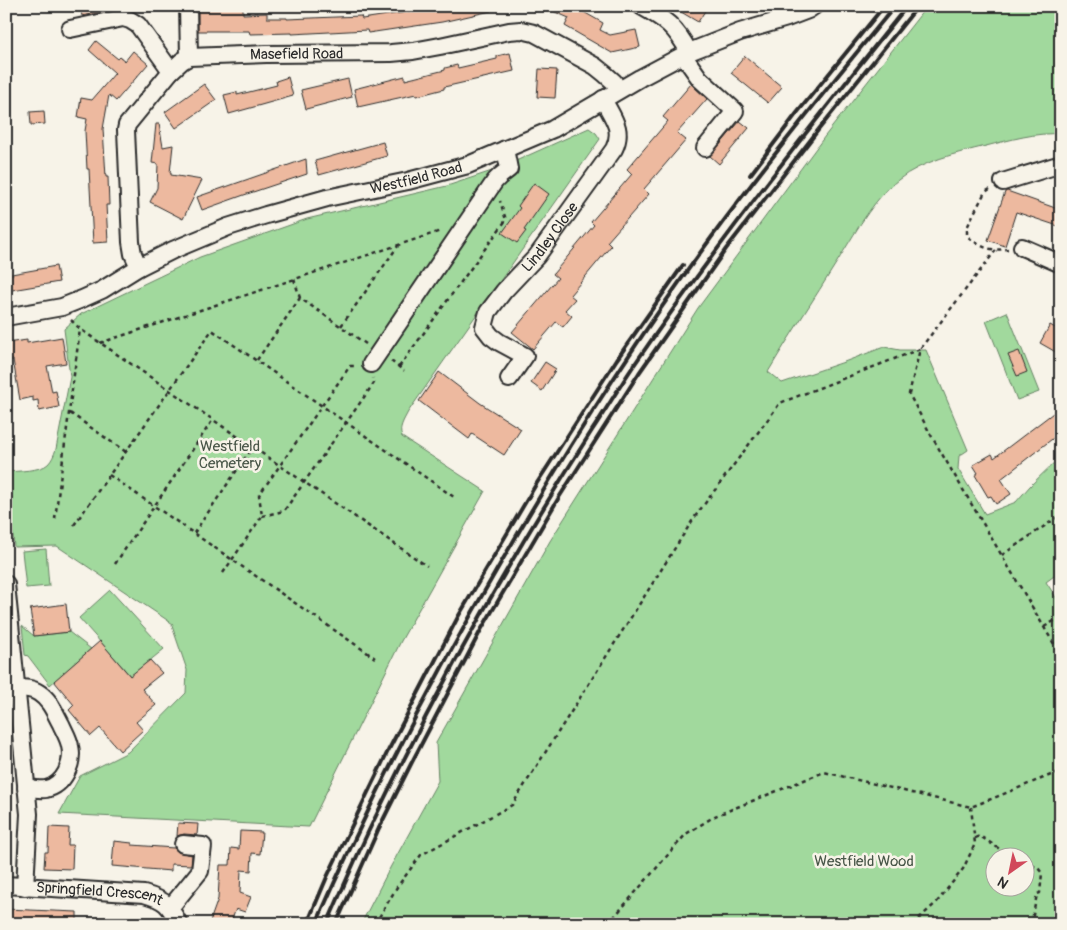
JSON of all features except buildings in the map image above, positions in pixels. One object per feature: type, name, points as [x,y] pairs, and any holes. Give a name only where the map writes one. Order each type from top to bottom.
[{"type":"street","points":[[139,267],[133,254],[131,242],[126,130],[129,121],[171,71],[189,57],[188,6]]},
{"type":"street","points":[[640,6],[665,12],[681,38],[686,53],[700,79],[735,111],[705,148]]},
{"type":"street","name":"Westfield Road","points":[[6,317],[62,307],[102,290],[139,267],[173,250],[266,215],[327,198],[408,181],[468,165],[552,129],[686,53],[784,12],[808,10],[814,6]]},
{"type":"street","points":[[70,29],[123,18],[130,20],[138,25],[171,71]]},
{"type":"street","name":"Masefield Road","points":[[189,57],[391,53],[413,51],[521,30],[534,33],[594,66],[614,82],[618,90]]},
{"type":"street","name":"Lindley Close","points":[[509,379],[524,356],[491,336],[484,327],[485,320],[488,312],[504,291],[537,256],[614,150],[619,134],[617,126],[603,99]]},
{"type":"street","points":[[375,358],[495,181],[509,169],[505,150]]},
{"type":"street","points":[[1003,182],[1061,164]]},
{"type":"street","points":[[1022,247],[1061,264]]},
{"type":"street","points":[[6,584],[10,657],[16,688],[29,814],[26,887]]},
{"type":"street","points":[[16,688],[31,689],[39,693],[51,705],[70,744],[71,755],[68,770],[62,779],[46,789],[26,788]]},
{"type":"street","points":[[170,908],[200,871],[203,846],[183,844]]},
{"type":"street","name":"Springfield Crescent","points":[[6,885],[144,894],[164,902],[170,908],[179,924]]},
{"type":"path","points":[[399,367],[506,220],[495,181]]},
{"type":"path","points":[[1003,182],[985,192],[967,228],[967,236],[979,246],[996,250],[1022,247]]},
{"type":"path","points":[[100,343],[441,231]]},
{"type":"path","points":[[340,326],[399,245]]},
{"type":"path","points":[[996,250],[920,350],[909,394],[932,437],[1061,656]]},
{"type":"path","points":[[294,279],[300,298],[340,326],[375,358]]},
{"type":"path","points":[[257,360],[300,298]]},
{"type":"path","points":[[62,307],[72,323],[80,329],[427,566]]},
{"type":"path","points":[[55,519],[80,329]]},
{"type":"path","points":[[74,525],[212,330],[454,498]]},
{"type":"path","points":[[375,924],[396,888],[420,855],[512,805],[694,518],[780,403],[920,350]]},
{"type":"path","points":[[223,573],[262,516],[259,495],[350,366]]},
{"type":"path","points":[[262,516],[284,511],[374,383]]},
{"type":"path","points":[[70,412],[126,452]]},
{"type":"path","points":[[115,564],[213,420]]},
{"type":"path","points":[[194,534],[252,448]]},
{"type":"path","points":[[109,475],[375,658]]},
{"type":"path","points":[[1002,555],[1061,515]]},
{"type":"path","points":[[1044,627],[1061,617]]},
{"type":"path","points":[[608,924],[686,834],[715,816],[824,772],[971,807],[1061,771]]},
{"type":"path","points":[[913,924],[936,902],[963,869],[975,844],[971,807]]},
{"type":"path","points":[[974,838],[980,836],[998,848]]},
{"type":"path","points":[[1033,924],[1033,915],[1037,894],[1040,893],[1042,874],[1038,868],[1034,866]]},
{"type":"green space","name":"Westfield Wood","points":[[927,6],[1061,6],[1061,134],[1023,137],[952,155],[907,173],[898,180],[880,197],[865,218],[768,372],[782,383],[884,347],[900,350],[926,350],[968,450],[959,456],[958,469],[985,514],[1016,502],[1061,456],[1061,571],[1046,582],[1061,605],[1061,924],[361,924],[438,781],[436,743],[550,541],[698,308],[825,136]]},
{"type":"green space","name":"Westfield Cemetery","points":[[589,128],[600,139],[408,412],[402,424],[402,437],[485,491],[401,641],[309,827],[59,814],[80,776],[128,752],[186,693],[187,670],[172,626],[173,624],[57,546],[14,547],[7,472],[45,466],[51,461],[56,449],[70,377],[64,329],[81,314],[200,257],[307,219],[447,186],[498,169]]},
{"type":"green space","points":[[1007,312],[1039,392],[1017,400],[986,321]]},
{"type":"green space","points":[[46,549],[49,586],[26,588],[22,551]]},
{"type":"green space","points":[[110,590],[164,649],[137,671],[148,684],[142,689],[79,618]]},
{"type":"green space","points":[[22,626],[34,636],[69,632],[91,649],[50,685],[28,656],[25,655]]},
{"type":"railway","points":[[750,175],[797,113],[884,6]]},
{"type":"railway","points":[[316,924],[381,784],[452,648],[577,436],[629,355],[711,238],[802,120],[895,6]]},
{"type":"railway","points":[[327,924],[366,836],[448,674],[503,576],[561,479],[632,368],[698,275],[801,139],[907,6]]},
{"type":"railway","points":[[336,924],[379,828],[412,762],[481,630],[558,499],[639,373],[726,249],[918,6]]},
{"type":"railway","points":[[307,924],[327,877],[388,751],[458,617],[535,486],[617,359],[683,265]]}]
